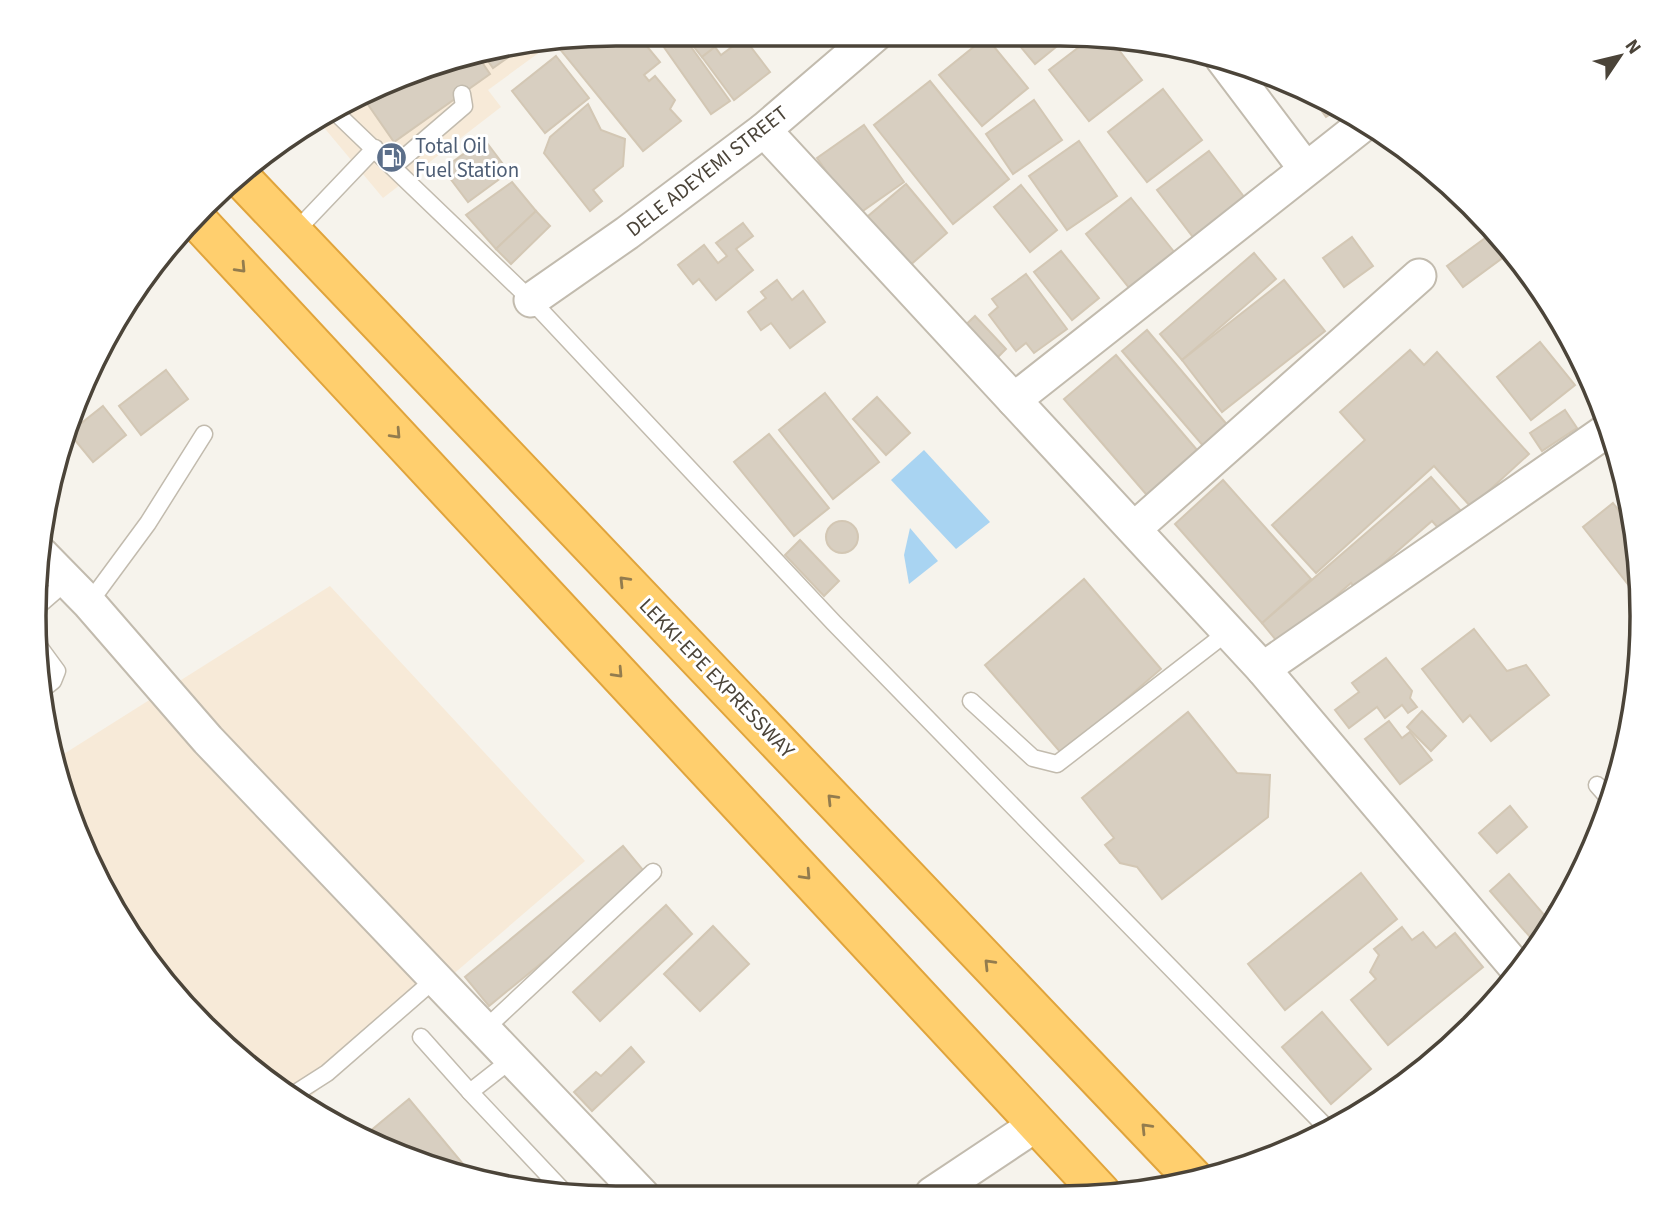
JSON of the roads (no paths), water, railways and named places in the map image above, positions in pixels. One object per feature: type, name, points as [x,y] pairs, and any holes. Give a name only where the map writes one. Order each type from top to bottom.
[{"type":"highway","name":"LEKKI-EPE EXPRESSWAY","points":[[245,183],[1187,1171]]},
{"type":"highway","points":[[201,224],[1093,1184]]},
{"type":"street","name":"DELE ADEYEMI STREET","points":[[531,300],[627,233],[764,130],[862,46]]},
{"type":"street","points":[[1233,73],[1305,168]]},
{"type":"street","points":[[1014,400],[1356,128]]},
{"type":"street","points":[[764,130],[1263,669],[1512,963]]},
{"type":"street","points":[[1134,529],[1419,276]]},
{"type":"street","points":[[1263,669],[1602,438]]},
{"type":"street","points":[[48,561],[78,591],[208,740],[302,835],[435,979],[633,1186]]},
{"type":"street","points":[[944,1186],[1037,1124]]},
{"type":"lane","points":[[393,167],[464,106],[462,94]]},
{"type":"lane","points":[[340,116],[531,300],[834,624],[1321,1122]]},
{"type":"lane","points":[[294,233],[375,148]]},
{"type":"lane","points":[[46,603],[78,591],[148,523],[204,434]]},
{"type":"lane","points":[[971,701],[1033,758],[1057,764],[1228,631]]},
{"type":"lane","points":[[47,658],[57,671],[49,684]]},
{"type":"lane","points":[[1597,785],[1602,791]]},
{"type":"lane","points":[[485,1029],[653,872]]},
{"type":"lane","points":[[300,1090],[327,1073],[435,979]]},
{"type":"lane","points":[[421,1037],[555,1182]]},
{"type":"lane","points":[[470,1092],[512,1059]]},
{"type":"water","points":[[924,450],[990,522],[956,549],[891,480]]},
{"type":"water","points":[[910,528],[938,561],[909,584],[904,555]]},
{"type":"place","name":"Total Oil Fuel Station","points":[[392,158]]}]
